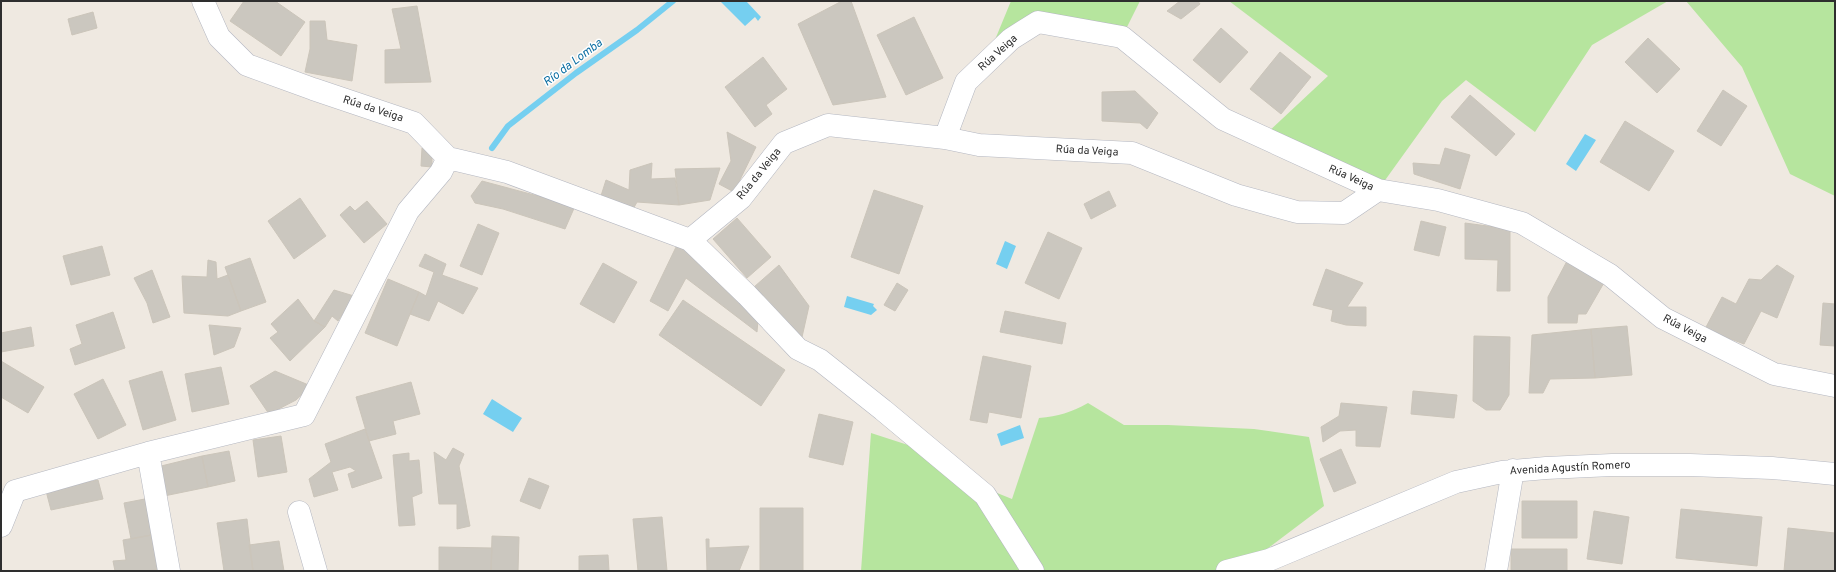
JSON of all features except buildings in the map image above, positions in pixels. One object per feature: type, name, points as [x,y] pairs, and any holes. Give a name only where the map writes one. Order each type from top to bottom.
[{"type":"street","name":"Rúa da Veiga","points":[[203,1],[219,37],[247,65],[313,90],[414,123],[448,158]]},
{"type":"street","name":"Rúa Veiga","points":[[945,138],[966,82],[1011,39],[1038,22],[1122,37],[1223,119],[1378,190],[1438,200],[1522,223],[1610,275],[1663,318],[1774,374],[1835,386]]},
{"type":"street","name":"Rúa da Veiga","points":[[690,240],[741,198],[784,142],[828,125],[945,138],[978,145],[1132,153],[1236,195],[1297,212],[1344,214],[1378,190]]},
{"type":"street","points":[[1,526],[15,491],[148,453],[304,415],[408,211],[441,172],[448,158],[507,172],[690,240],[747,295],[798,349],[826,365],[985,495],[1033,571]]},
{"type":"street","points":[[148,453],[169,571]]},
{"type":"street","name":"Avenida Agustín Romero","points":[[1227,571],[1269,560],[1456,482],[1514,470],[1612,465],[1690,465],[1772,468],[1835,474]]},
{"type":"street","points":[[1496,571],[1514,470]]},
{"type":"street","points":[[299,512],[316,571]]},
{"type":"green space","points":[[1011,1],[1140,1],[1122,37],[1038,22],[985,64]]},
{"type":"green space","points":[[1229,1],[1668,1],[1592,45],[1535,132],[1466,80],[1442,101],[1378,190],[1266,134],[1328,76]]},
{"type":"green space","points":[[1686,1],[1835,1],[1835,196],[1790,174],[1742,67]]},
{"type":"green space","points":[[1088,403],[1124,425],[1168,425],[1254,429],[1309,437],[1324,506],[1242,568],[1217,571],[861,571],[871,433],[908,445],[970,482],[1012,499],[1039,418],[1064,414]]},
{"type":"water","points":[[720,1],[746,1],[761,17],[758,21],[755,17],[745,26]]},
{"type":"water","points":[[1585,134],[1596,140],[1576,171],[1566,164]]},
{"type":"water","points":[[1005,241],[1016,246],[1007,269],[996,264]]},
{"type":"water","points":[[847,296],[874,304],[873,306],[877,310],[871,315],[844,307]]},
{"type":"water","points":[[492,399],[522,418],[513,432],[483,414]]},
{"type":"water","points":[[1020,425],[1024,438],[1001,446],[997,434]]},
{"type":"waterway","name":"Río da Lomba","points":[[492,148],[508,126],[576,73],[637,30],[673,1]]}]
